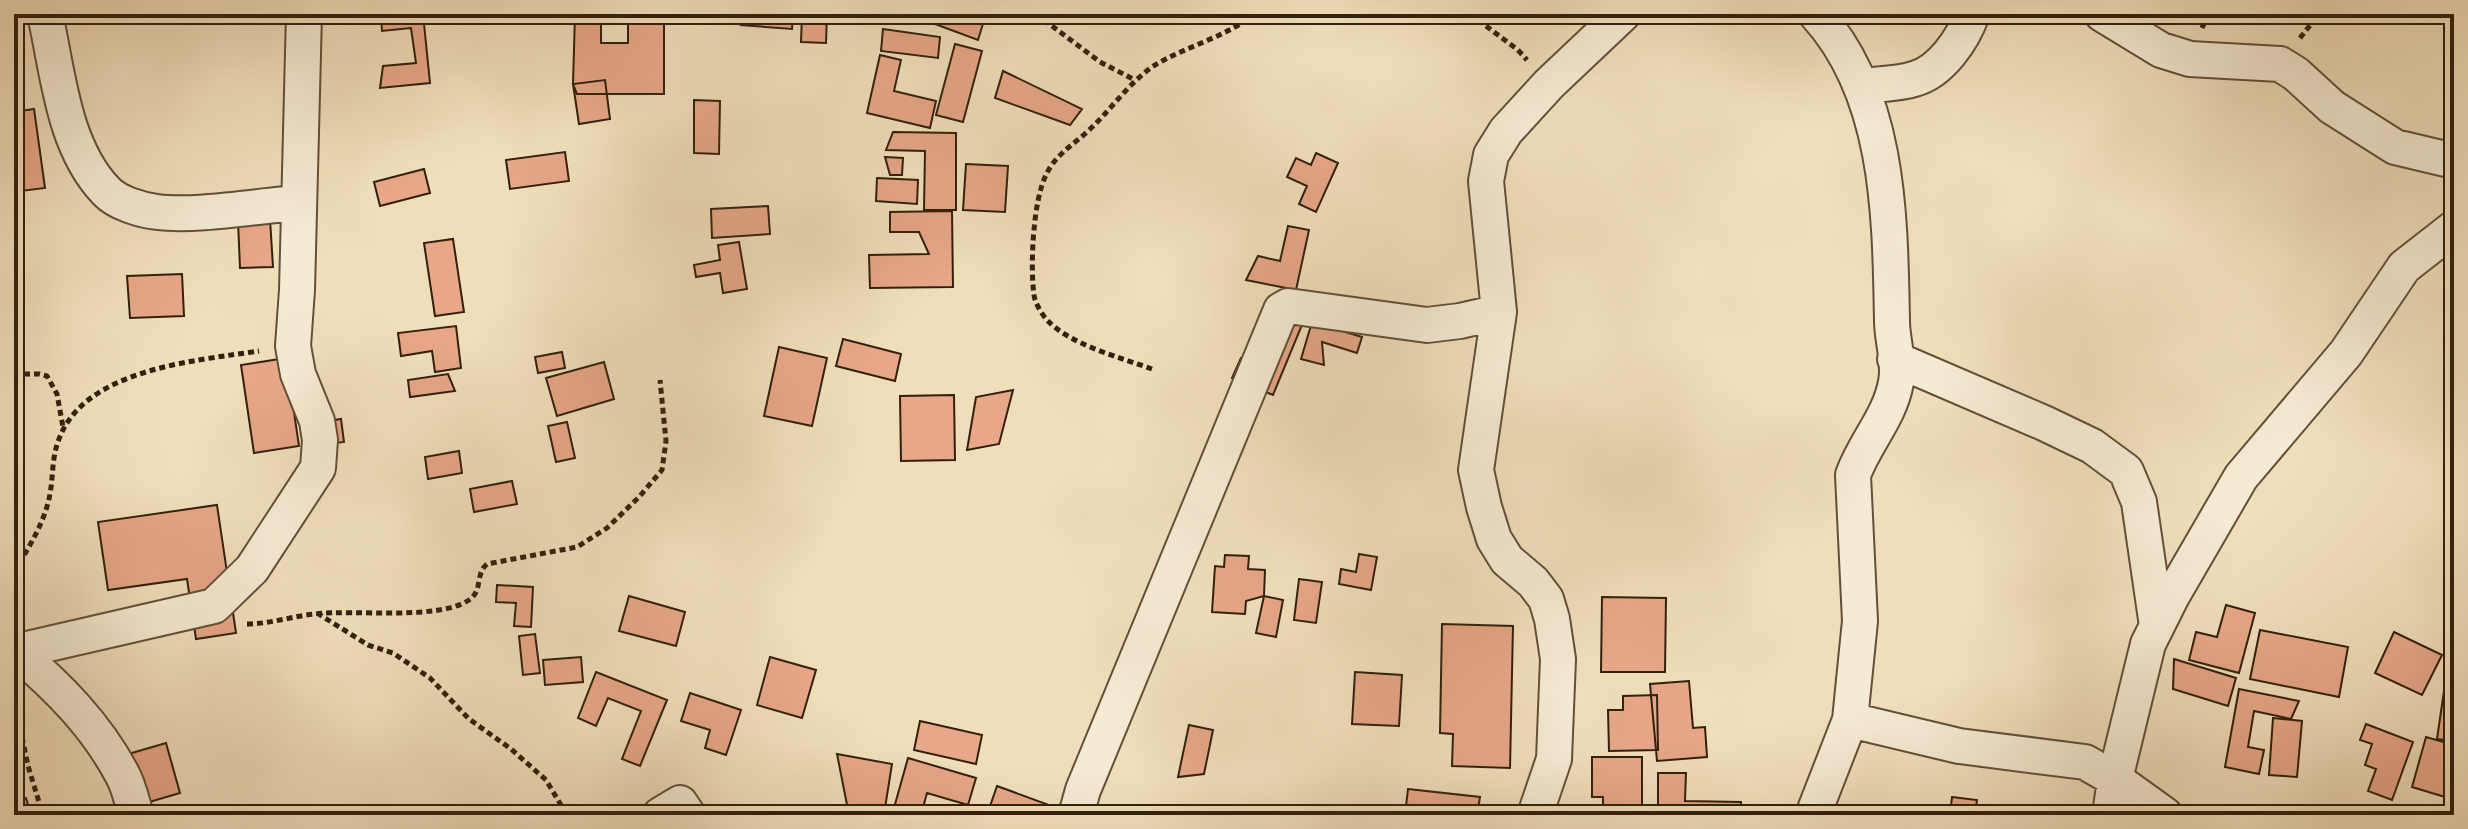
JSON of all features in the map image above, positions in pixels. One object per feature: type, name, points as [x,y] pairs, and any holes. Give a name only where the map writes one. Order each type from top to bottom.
[{"type":"street","points":[[45,14],[78,151],[107,193],[130,205],[157,212],[297,203]]},
{"type":"street","points":[[1535,815],[1554,759],[1558,659],[1546,599],[1533,582],[1507,560],[1494,539],[1476,470],[1499,312],[1486,181],[1491,155],[1506,131],[1549,84],[1623,14]]},
{"type":"street","points":[[1813,815],[1850,720],[1860,621],[1853,475],[1860,455],[1888,413],[1897,379],[1892,324],[1892,255],[1877,136],[1863,86],[1836,35],[1816,14]]},
{"type":"street","points":[[1863,86],[1917,79],[1940,64],[1967,28],[1972,14]]},
{"type":"street","points":[[2102,14],[2161,50],[2190,59],[2280,64],[2296,74],[2332,107],[2395,147],[2454,161]]},
{"type":"street","points":[[16,652],[206,610],[223,600],[252,569],[318,468],[320,440],[317,421],[298,374],[293,346],[297,290],[296,15]]},
{"type":"street","points":[[2110,815],[2115,779],[2148,644],[2241,477],[2346,353],[2404,267],[2454,228]]},
{"type":"street","points":[[1076,815],[1083,790],[1281,310],[1288,306],[1427,325],[1499,312]]},
{"type":"street","points":[[1895,359],[2092,446],[2126,471],[2139,502],[2157,626]]},
{"type":"street","points":[[16,652],[59,688],[89,722],[124,776],[136,815]]},
{"type":"street","points":[[1850,720],[1959,746],[2085,762],[2165,815]]},
{"type":"street","points":[[660,815],[680,803],[688,815]]},
{"type":"path","points":[[1036,14],[1100,62],[1135,80]]},
{"type":"path","points":[[1152,369],[1095,348],[1058,330],[1046,319],[1034,298],[1033,262],[1038,198],[1046,173],[1059,155],[1088,131],[1135,80],[1155,66],[1254,14]]},
{"type":"path","points":[[1470,14],[1518,50],[1549,84]]},
{"type":"path","points":[[14,572],[37,534],[50,497],[56,447],[63,428],[83,403],[110,386],[153,369],[293,346]]},
{"type":"path","points":[[14,374],[47,376],[57,394],[63,428]]},
{"type":"path","points":[[240,624],[317,613],[443,610],[473,598],[479,590],[480,571],[487,564],[577,547],[607,528],[662,470],[666,441],[660,380]]},
{"type":"path","points":[[317,613],[368,645],[393,653],[430,678],[469,719],[511,749],[546,780],[567,815]]},
{"type":"path","points":[[14,698],[28,766],[43,815]]},
{"type":"building","points":[[423,14],[430,83],[380,88],[383,66],[416,63],[411,28],[382,31],[381,17]]},
{"type":"building","points":[[575,14],[601,14],[601,43],[628,43],[628,14],[664,14],[664,94],[577,94],[573,84]]},
{"type":"building","points":[[747,14],[793,14],[792,29],[741,25]]},
{"type":"building","points":[[802,14],[827,14],[826,43],[801,42]]},
{"type":"building","points":[[908,14],[986,14],[978,40]]},
{"type":"building","points":[[883,29],[940,37],[938,58],[881,51]]},
{"type":"building","points":[[955,44],[982,51],[963,122],[936,115]]},
{"type":"building","points":[[880,55],[901,60],[894,91],[936,101],[930,128],[867,113]]},
{"type":"building","points":[[1003,71],[1082,109],[1070,125],[995,98]]},
{"type":"building","points":[[605,80],[610,119],[579,124],[573,84]]},
{"type":"building","points":[[694,100],[720,101],[719,154],[694,153]]},
{"type":"building","points":[[34,109],[45,188],[21,191],[14,146],[14,112]]},
{"type":"building","points":[[893,132],[956,133],[956,210],[924,210],[925,151],[886,150]]},
{"type":"building","points":[[565,152],[569,181],[510,189],[506,160]]},
{"type":"building","points":[[1316,153],[1338,163],[1316,212],[1299,204],[1307,186],[1287,177],[1296,158],[1311,165]]},
{"type":"building","points":[[885,157],[903,158],[902,175],[890,175]]},
{"type":"building","points":[[966,164],[1008,166],[1005,212],[963,210]]},
{"type":"building","points":[[424,169],[430,193],[380,206],[374,182]]},
{"type":"building","points":[[877,178],[918,180],[917,204],[876,201]]},
{"type":"building","points":[[768,206],[770,234],[712,238],[711,209]]},
{"type":"building","points":[[952,211],[953,287],[870,288],[869,255],[929,254],[919,232],[890,232],[890,212]]},
{"type":"building","points":[[270,219],[273,267],[240,268],[238,221]]},
{"type":"building","points":[[1288,226],[1309,230],[1296,290],[1246,280],[1258,256],[1280,261]]},
{"type":"building","points":[[453,239],[464,312],[435,316],[424,243]]},
{"type":"building","points":[[739,242],[747,289],[723,293],[720,273],[696,277],[694,265],[720,260],[718,245]]},
{"type":"building","points":[[182,274],[184,316],[130,318],[127,276]]},
{"type":"building","points":[[1281,310],[1304,320],[1273,395],[1232,378],[1241,358],[1262,358]]},
{"type":"building","points":[[1312,322],[1362,337],[1357,353],[1322,342],[1324,365],[1301,359]]},
{"type":"building","points":[[456,326],[461,368],[435,372],[432,351],[401,356],[398,333]]},
{"type":"building","points":[[843,339],[901,354],[895,381],[836,366]]},
{"type":"building","points":[[779,347],[827,358],[812,426],[764,416]]},
{"type":"building","points":[[562,352],[565,368],[538,373],[535,357]]},
{"type":"building","points":[[286,358],[299,446],[254,453],[241,365]]},
{"type":"building","points":[[604,362],[614,399],[557,416],[546,378]]},
{"type":"building","points":[[448,374],[455,391],[410,397],[408,380]]},
{"type":"building","points":[[1013,390],[999,444],[967,450],[976,397]]},
{"type":"building","points":[[954,395],[955,460],[901,461],[900,396]]},
{"type":"building","points":[[341,419],[344,442],[312,446],[308,424]]},
{"type":"building","points":[[567,422],[575,458],[556,462],[548,426]]},
{"type":"building","points":[[459,451],[462,473],[428,479],[425,457]]},
{"type":"building","points":[[512,481],[517,504],[474,512],[470,489]]},
{"type":"building","points":[[217,505],[236,633],[196,639],[187,579],[108,590],[98,522]]},
{"type":"building","points":[[1359,554],[1377,557],[1371,590],[1339,584],[1341,569],[1356,572]]},
{"type":"building","points":[[1225,555],[1249,556],[1248,569],[1265,570],[1264,596],[1246,601],[1245,614],[1212,612],[1215,566],[1224,567]]},
{"type":"building","points":[[1299,579],[1322,582],[1316,623],[1294,620]]},
{"type":"building","points":[[497,585],[533,587],[531,627],[514,626],[516,603],[496,602]]},
{"type":"building","points":[[629,596],[685,612],[676,646],[619,631]]},
{"type":"building","points":[[1264,596],[1283,600],[1276,637],[1256,633]]},
{"type":"building","points":[[1602,597],[1666,598],[1665,672],[1601,672]]},
{"type":"building","points":[[2226,605],[2255,613],[2239,673],[2189,660],[2196,632],[2217,637]]},
{"type":"building","points":[[1442,624],[1513,626],[1510,768],[1452,766],[1453,734],[1440,733]]},
{"type":"building","points":[[2260,630],[2348,647],[2339,697],[2250,679]]},
{"type":"building","points":[[2394,632],[2442,655],[2422,695],[2375,673]]},
{"type":"building","points":[[535,634],[540,673],[523,675],[519,636]]},
{"type":"building","points":[[581,657],[583,682],[545,685],[543,660]]},
{"type":"building","points":[[770,657],[816,670],[802,718],[757,705]]},
{"type":"building","points":[[2174,659],[2236,678],[2228,706],[2173,689]]},
{"type":"building","points":[[596,672],[667,700],[640,766],[622,759],[641,711],[608,698],[596,726],[578,718]]},
{"type":"building","points":[[1355,672],[1402,675],[1399,726],[1352,724]]},
{"type":"building","points":[[2446,677],[2454,678],[2454,741],[2437,739]]},
{"type":"building","points":[[1689,681],[1693,728],[1705,727],[1707,757],[1657,761],[1650,684]]},
{"type":"building","points":[[2239,689],[2299,701],[2291,719],[2254,711],[2248,747],[2264,750],[2259,774],[2225,767]]},
{"type":"building","points":[[690,693],[741,710],[726,755],[705,748],[710,730],[681,721]]},
{"type":"building","points":[[1657,695],[1658,750],[1609,751],[1608,710],[1623,710],[1623,696]]},
{"type":"building","points":[[2273,718],[2302,721],[2297,777],[2269,775]]},
{"type":"building","points":[[920,721],[982,735],[976,764],[914,750]]},
{"type":"building","points":[[2366,724],[2413,742],[2392,800],[2368,791],[2376,769],[2365,765],[2372,744],[2360,740]]},
{"type":"building","points":[[1189,725],[1213,730],[1204,774],[1178,777]]},
{"type":"building","points":[[2426,737],[2454,745],[2454,775],[2451,775],[2445,797],[2412,787]]},
{"type":"building","points":[[166,743],[180,793],[139,805],[125,755]]},
{"type":"building","points":[[837,754],[892,764],[885,808],[849,815]]},
{"type":"building","points":[[1592,757],[1642,757],[1642,815],[1603,815],[1603,797],[1592,797]]},
{"type":"building","points":[[908,758],[976,778],[968,805],[927,793],[921,815],[892,815]]},
{"type":"building","points":[[1658,773],[1686,773],[1685,801],[1741,802],[1741,815],[1658,815]]},
{"type":"building","points":[[997,786],[1049,805],[1045,815],[987,815]]},
{"type":"building","points":[[1408,789],[1480,797],[1477,815],[1405,815]]},
{"type":"building","points":[[1952,797],[1977,800],[1975,815],[1950,815]]},
{"type":"building","points":[[26,798],[31,815],[14,815],[14,802]]}]
